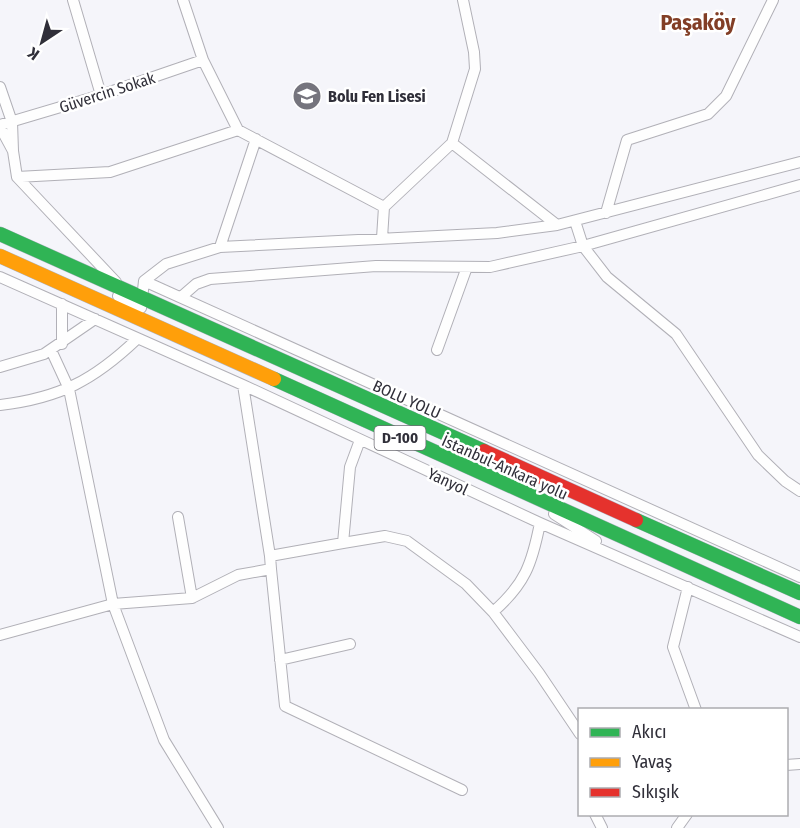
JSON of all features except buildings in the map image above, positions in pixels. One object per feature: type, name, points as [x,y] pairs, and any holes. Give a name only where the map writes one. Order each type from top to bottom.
[{"type":"highway","name":"BOLU YOLU","points":[[0,235],[800,593]]},
{"type":"highway","name":"İstanbul-Ankara yolu","points":[[0,256],[529,497],[800,617]]},
{"type":"street","points":[[73,0],[101,95]]},
{"type":"street","points":[[183,0],[203,60],[238,130],[384,207]]},
{"type":"street","points":[[382,238],[384,207],[452,143],[475,69],[474,52],[462,0]]},
{"type":"street","points":[[606,213],[627,140],[708,114],[717,108],[726,96],[773,0]]},
{"type":"street","name":"Güvercin Sokak","points":[[0,126],[203,60]]},
{"type":"street","points":[[0,87],[12,122],[17,177],[141,308]]},
{"type":"street","points":[[0,126],[13,150]]},
{"type":"street","points":[[17,177],[110,172],[238,130]]},
{"type":"street","points":[[220,247],[256,139]]},
{"type":"street","points":[[452,143],[557,225]]},
{"type":"street","points":[[141,308],[144,280],[166,264],[220,247],[497,233],[557,225],[800,162]]},
{"type":"street","points":[[181,297],[196,284],[210,279],[376,266],[490,267],[583,246],[800,185]]},
{"type":"street","points":[[576,221],[583,246],[618,289],[676,334],[758,455],[785,481],[800,491]]},
{"type":"street","points":[[0,235],[141,308]]},
{"type":"street","points":[[437,350],[467,267]]},
{"type":"street","name":"Yanyol","points":[[0,276],[243,385],[540,523],[618,555],[800,637]]},
{"type":"street","points":[[144,280],[800,577]]},
{"type":"street","points":[[62,304],[62,344]]},
{"type":"street","points":[[0,367],[29,360],[51,350],[95,319]]},
{"type":"street","points":[[0,405],[34,401],[69,389],[103,369],[137,339]]},
{"type":"street","points":[[51,350],[69,389],[113,603],[164,740],[218,828]]},
{"type":"street","points":[[243,385],[270,556],[285,706],[462,790]]},
{"type":"street","points":[[343,543],[350,467],[360,440]]},
{"type":"street","points":[[529,497],[618,555]]},
{"type":"street","points":[[178,517],[192,598]]},
{"type":"street","points":[[493,612],[517,589],[529,568],[540,523]]},
{"type":"street","points":[[270,556],[385,536],[407,541],[466,584],[493,612],[539,673],[578,732]]},
{"type":"street","points":[[750,571],[755,557]]},
{"type":"street","points":[[0,635],[113,603],[192,598],[238,575],[271,569]]},
{"type":"street","points":[[688,587],[673,647],[695,708]]},
{"type":"street","points":[[280,660],[350,644]]},
{"type":"traffic: fast","points":[[0,234],[484,451]]},
{"type":"traffic: fast","points":[[274,379],[800,617]]},
{"type":"traffic: fast","points":[[636,520],[800,593]]},
{"type":"traffic: slow","points":[[0,256],[274,379]]},
{"type":"traffic: jam","points":[[484,451],[636,520]]},
{"type":"place","name":"Bolu Fen Lisesi","points":[[307,96]]},
{"type":"district","name":"Paşaköy","points":[[698,22]]}]
